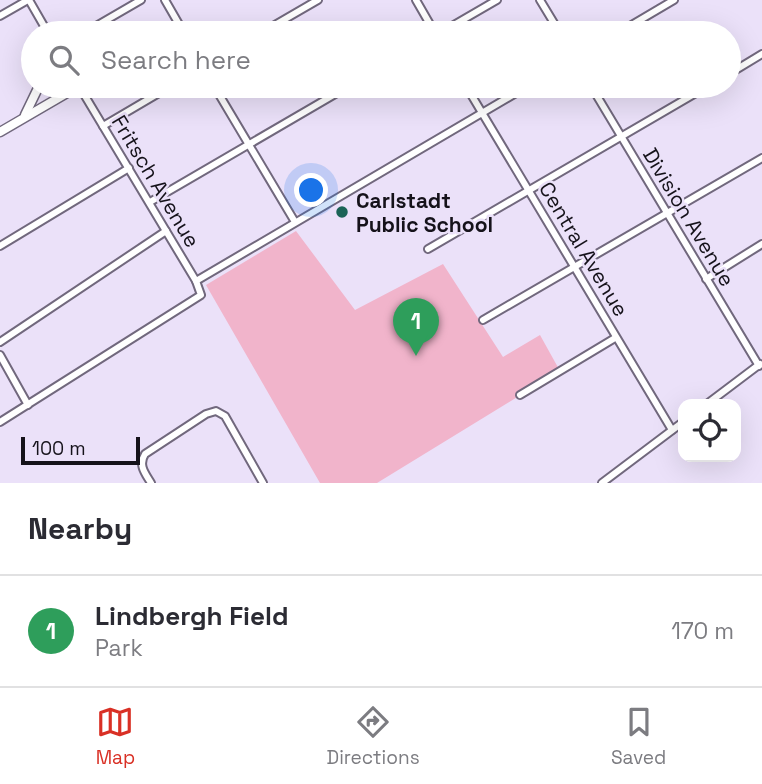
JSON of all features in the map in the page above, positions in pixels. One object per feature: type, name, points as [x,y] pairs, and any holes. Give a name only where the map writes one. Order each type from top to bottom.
[{"type":"street","points":[[0,16],[28,0],[41,21]]},
{"type":"street","points":[[105,21],[141,0]]},
{"type":"street","points":[[165,0],[177,21]]},
{"type":"street","points":[[282,21],[318,0]]},
{"type":"street","points":[[415,0],[429,21]]},
{"type":"street","points":[[459,21],[497,0]]},
{"type":"street","points":[[540,0],[553,21]]},
{"type":"street","points":[[638,21],[674,0]]},
{"type":"street","points":[[741,67],[762,54]]},
{"type":"street","points":[[23,118],[33,98]]},
{"type":"street","points":[[0,132],[58,98]]},
{"type":"street","name":"Fritsch Avenue","points":[[28,405],[201,295],[196,281],[150,202],[86,98]]},
{"type":"street","points":[[103,126],[151,98]]},
{"type":"street","points":[[222,98],[295,222]]},
{"type":"street","points":[[150,202],[328,98]]},
{"type":"street","name":"Central Avenue","points":[[474,98],[672,430]]},
{"type":"street","points":[[196,281],[508,98]]},
{"type":"street","name":"Division Avenue","points":[[598,98],[666,214],[760,364]]},
{"type":"street","points":[[428,250],[687,98]]},
{"type":"street","points":[[483,320],[762,158]]},
{"type":"street","points":[[0,246],[129,168]]},
{"type":"street","points":[[0,342],[166,231]]},
{"type":"street","points":[[706,279],[762,244]]},
{"type":"street","points":[[520,395],[615,338]]},
{"type":"street","points":[[0,355],[28,405],[0,422]]},
{"type":"street","points":[[714,399],[760,364]]},
{"type":"street","points":[[151,483],[142,468],[145,454],[206,414],[216,411],[225,416],[264,483]]},
{"type":"street","points":[[602,483],[678,426]]},
{"type":"shaded area","points":[[296,231],[355,310],[443,264],[503,357],[540,335],[560,371],[377,483],[320,483],[206,285]]},
{"type":"place","name":"Carlstadt Public School","points":[[342,212]]},
{"type":"place","name":"Lindbergh Field","points":[[416,356]]}]
